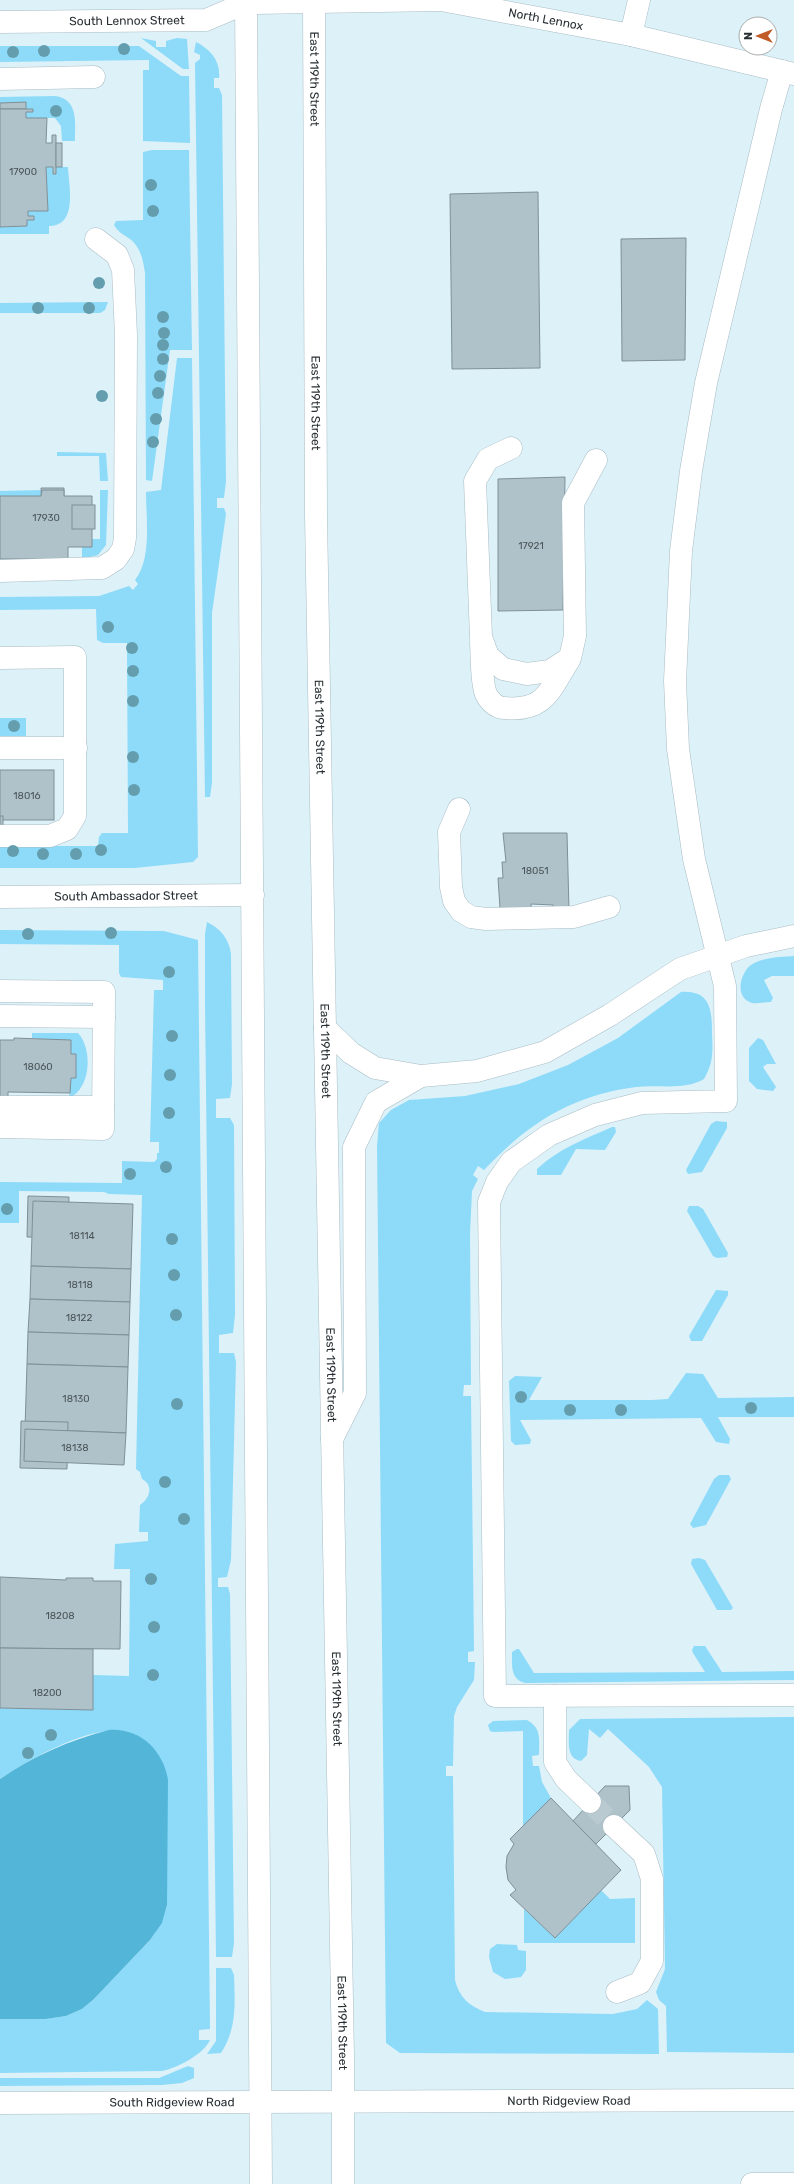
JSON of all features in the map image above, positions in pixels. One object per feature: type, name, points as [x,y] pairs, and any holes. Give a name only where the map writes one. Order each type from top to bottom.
[{"type":"main road","name":"North Lennox","points":[[245,1],[441,0],[631,34],[788,72]]},
{"type":"main road","points":[[631,34],[639,0]]},
{"type":"main road","points":[[245,1],[253,895],[261,2184]]},
{"type":"main road","name":"South Lennox Street","points":[[0,22],[206,20],[245,1]]},
{"type":"main road","name":"East 119th Street","points":[[314,1],[316,516],[343,2102],[343,2184]]},
{"type":"main road","points":[[788,72],[766,132],[706,383],[691,471],[681,551],[675,681],[678,749],[694,859],[725,986],[726,1101],[642,1103],[595,1115],[549,1135],[511,1162],[497,1182],[489,1202],[495,1696],[794,1695]]},
{"type":"main road","points":[[0,79],[94,77]]},
{"type":"main road","points":[[0,571],[102,568],[116,559],[123,549],[125,538],[126,335],[123,270],[117,255],[96,239]]},
{"type":"main road","points":[[511,448],[488,459],[475,481],[481,637],[485,692],[489,700],[501,708],[521,710],[538,704],[552,688],[570,658],[575,636],[573,503],[596,460]]},
{"type":"main road","points":[[481,637],[488,656],[504,669],[527,674],[550,671],[570,658]]},
{"type":"main road","points":[[0,658],[75,657],[76,748],[75,816],[67,829],[50,836],[0,836]]},
{"type":"main road","points":[[0,748],[76,748]]},
{"type":"main road","points":[[459,809],[449,832],[451,887],[454,901],[461,911],[471,917],[508,919],[574,917],[609,907]]},
{"type":"main road","name":"South Ambassador Street","points":[[0,898],[253,895]]},
{"type":"main road","points":[[325,1028],[351,1053],[375,1068],[421,1076],[477,1071],[545,1052],[610,1015],[680,969],[746,946],[794,936]]},
{"type":"main road","points":[[0,991],[104,992],[103,1129],[0,1128]]},
{"type":"main road","points":[[0,1016],[104,1017]]},
{"type":"main road","points":[[332,1439],[355,1393],[354,1147],[376,1102],[421,1076]]},
{"type":"main road","points":[[0,1107],[103,1107]]},
{"type":"main road","points":[[555,1696],[555,1762],[566,1779],[590,1802]]},
{"type":"main road","points":[[614,1826],[644,1854],[652,1879],[652,1961],[640,1983],[618,1992]]},
{"type":"main road","name":"North Ridgeview Road","points":[[343,2102],[794,2100]]},
{"type":"main road","name":"South Ridgeview Road","points":[[0,2103],[343,2102]]},
{"type":"main road","points":[[752,2184],[794,2184]]},
{"type":"shaded area","points":[[141,38],[156,41],[156,47],[166,47],[166,41],[177,38],[187,39],[189,69],[183,69]]},
{"type":"shaded area","points":[[196,42],[206,48],[214,56],[218,66],[219,78],[214,78],[214,88],[219,88],[222,95],[226,481],[224,498],[217,498],[217,508],[224,508],[226,514],[212,613],[212,782],[210,797],[205,797],[195,63],[200,59],[200,55],[194,52]]},
{"type":"shaded area","points":[[0,46],[139,46],[181,76],[189,76],[190,143],[143,141],[143,70],[149,70],[149,60],[0,62]]},
{"type":"shaded area","points":[[55,96],[63,98],[72,107],[75,120],[75,141],[62,141],[61,126],[55,118],[26,118],[26,112],[33,112],[33,109],[0,109],[0,97]]},
{"type":"shaded area","points":[[152,150],[189,150],[192,350],[170,350],[152,481],[146,480],[145,273],[137,246],[114,225],[116,221],[143,220],[143,152]]},
{"type":"shaded area","points":[[46,167],[53,167],[53,174],[56,174],[56,167],[68,167],[70,204],[68,213],[64,220],[58,224],[49,226],[49,234],[0,234],[0,227],[27,226],[27,220],[34,220],[34,217],[28,216],[28,211],[48,210]]},
{"type":"shaded area","points":[[108,302],[105,310],[100,313],[0,313],[0,303]]},
{"type":"shaded area","points":[[177,358],[192,358],[198,857],[193,862],[135,868],[0,868],[0,846],[98,846],[99,837],[102,833],[128,833],[127,643],[103,643],[97,640],[96,609],[0,610],[0,597],[99,596],[129,586],[133,590],[138,584],[135,580],[144,561],[146,550],[146,492],[161,490]]},
{"type":"shaded area","points":[[57,452],[106,453],[108,481],[100,481],[99,456],[57,456]]},
{"type":"shaded area","points":[[42,490],[41,496],[0,496],[0,491]]},
{"type":"shaded area","points":[[100,490],[108,490],[106,545],[98,555],[82,559],[82,547],[92,547],[92,539],[100,539]]},
{"type":"shaded area","points":[[0,718],[26,718],[26,736],[0,736]]},
{"type":"shaded area","points":[[207,922],[224,935],[231,954],[232,1084],[230,1098],[216,1099],[216,1118],[230,1118],[234,1125],[235,1315],[233,1333],[219,1335],[219,1353],[234,1353],[236,1362],[231,1560],[227,1577],[218,1578],[218,1587],[228,1587],[230,1594],[234,1943],[232,1957],[216,1957],[205,1003],[205,934]]},
{"type":"shaded area","points":[[0,930],[164,931],[198,940],[210,2029],[199,2030],[199,2040],[210,2040],[207,2046],[196,2056],[175,2067],[162,2071],[0,2073],[0,2019],[46,2019],[66,2016],[82,2009],[94,1999],[150,1940],[162,1922],[167,1905],[124,1732],[111,1731],[95,1733],[78,1738],[42,1754],[11,1771],[0,1779],[0,1708],[93,1710],[93,1675],[129,1676],[130,1569],[114,1569],[115,1544],[148,1541],[148,1532],[139,1532],[140,1505],[146,1499],[149,1488],[146,1482],[142,1479],[140,1472],[136,1469],[142,1195],[109,1194],[104,1192],[19,1191],[19,1223],[0,1223],[0,1182],[122,1183],[122,1161],[154,1162],[157,1159],[157,1153],[159,1153],[159,1142],[150,1142],[154,990],[163,990],[163,980],[121,977],[119,973],[119,945],[0,944]]},
{"type":"shaded area","points":[[794,956],[794,976],[772,976],[764,980],[773,998],[771,1002],[752,1003],[746,1000],[741,991],[741,985],[744,974],[751,965],[761,960]]},
{"type":"shaded area","points":[[681,992],[698,994],[704,998],[710,1010],[712,1026],[712,1052],[711,1063],[704,1079],[688,1085],[645,1086],[613,1091],[591,1097],[571,1105],[552,1114],[534,1126],[517,1139],[484,1170],[478,1166],[473,1175],[478,1179],[472,1191],[470,1234],[471,1385],[464,1385],[463,1396],[471,1396],[474,1651],[468,1652],[468,1662],[475,1662],[474,1680],[457,1707],[454,1716],[453,1766],[446,1766],[446,1776],[453,1776],[455,1980],[462,1996],[474,2007],[485,2012],[613,2014],[637,2009],[647,2000],[658,2009],[659,2054],[400,2053],[386,2043],[377,1146],[379,1123],[391,1110],[409,1100],[465,1096],[519,1084],[568,1065],[618,1038]]},
{"type":"shaded area","points":[[32,1033],[78,1033],[83,1040],[88,1058],[85,1078],[82,1086],[69,1098],[71,1078],[76,1078],[76,1054],[71,1054],[71,1040],[37,1040],[37,1038],[32,1038]]},
{"type":"shaded area","points":[[758,1038],[763,1040],[776,1064],[767,1064],[763,1067],[776,1087],[773,1091],[757,1089],[749,1081],[749,1048]]},
{"type":"shaded area","points":[[716,1121],[727,1122],[727,1128],[702,1172],[688,1174],[686,1170],[711,1124]]},
{"type":"shaded area","points":[[612,1127],[615,1127],[616,1132],[605,1150],[576,1149],[561,1175],[537,1175],[537,1169],[563,1150]]},
{"type":"shaded area","points":[[689,1206],[698,1206],[703,1209],[728,1253],[727,1257],[717,1258],[713,1256],[687,1211]]},
{"type":"shaded area","points":[[716,1290],[728,1291],[728,1295],[702,1341],[691,1341],[689,1336]]},
{"type":"shaded area","points":[[686,1373],[703,1374],[718,1398],[794,1397],[794,1417],[718,1417],[730,1439],[729,1444],[716,1442],[701,1418],[520,1420],[531,1440],[530,1444],[515,1445],[511,1441],[509,1381],[515,1376],[542,1377],[529,1400],[652,1400],[668,1399]]},
{"type":"shaded area","points":[[719,1475],[729,1475],[731,1479],[706,1525],[693,1528],[690,1524],[714,1479]]},
{"type":"shaded area","points":[[699,1558],[705,1560],[733,1608],[731,1610],[717,1610],[691,1564],[692,1559]]},
{"type":"shaded area","points":[[694,1646],[705,1646],[722,1672],[794,1671],[794,1680],[526,1683],[517,1679],[512,1667],[512,1652],[519,1649],[534,1673],[705,1672],[693,1653],[692,1650]]},
{"type":"shaded area","points":[[794,1717],[794,2053],[667,2052],[666,2006],[659,2000],[656,1992],[665,1969],[662,1787],[649,1767],[608,1729],[600,1738],[589,1729],[587,1755],[581,1761],[576,1760],[569,1749],[569,1730],[580,1719]]},
{"type":"shaded area","points":[[527,1720],[532,1723],[539,1735],[539,1755],[532,1756],[533,1766],[539,1766],[542,1782],[551,1798],[523,1826],[523,1731],[493,1732],[490,1731],[488,1725],[493,1721]]},
{"type":"shaded area","points":[[109,1730],[120,1730],[140,1737],[155,1750],[165,1769],[168,1780],[167,1905],[162,1923],[150,1940],[94,1999],[82,2009],[66,2016],[46,2019],[0,2019],[0,1779],[25,1763],[52,1750]]},
{"type":"shaded area","points":[[601,1890],[610,1899],[635,1898],[635,1943],[524,1943],[524,1909],[555,1938]]},
{"type":"shaded area","points":[[497,1944],[517,1945],[518,1950],[526,1951],[526,1970],[521,1977],[505,1979],[493,1972],[489,1957],[490,1949]]},
{"type":"shaded area","points":[[216,1968],[231,1968],[234,1975],[234,2016],[230,2035],[221,2053],[207,2054],[216,2041]]},
{"type":"shaded area","points":[[188,2066],[194,2068],[194,2078],[182,2083],[162,2085],[0,2086],[0,2078],[159,2078]]},
{"type":"building","points":[[26,102],[26,109],[0,109],[0,103]]},
{"type":"building","points":[[0,109],[33,109],[33,112],[26,112],[26,118],[47,118],[46,143],[52,143],[52,135],[56,135],[56,174],[53,174],[53,167],[46,167],[48,211],[28,211],[28,216],[34,216],[34,220],[27,220],[27,226],[0,227]]},
{"type":"building","points":[[56,143],[62,143],[62,167],[56,167]]},
{"type":"building","points":[[538,192],[540,368],[452,369],[450,194]]},
{"type":"building","points":[[686,238],[685,360],[622,361],[621,239]]},
{"type":"building","points":[[565,477],[563,610],[498,611],[498,479]]},
{"type":"building","points":[[41,488],[64,488],[64,512],[42,512]]},
{"type":"building","points":[[42,490],[64,490],[64,496],[92,496],[92,547],[68,547],[68,559],[0,559],[0,496],[41,496]]},
{"type":"building","points":[[72,505],[95,505],[95,529],[72,529]]},
{"type":"building","points":[[0,770],[54,770],[54,820],[0,820]]},
{"type":"building","points":[[0,816],[3,816],[3,827],[0,827]]},
{"type":"building","points":[[503,833],[567,833],[569,910],[553,911],[553,905],[531,904],[531,909],[500,908],[498,878],[503,878],[502,862],[506,862]]},
{"type":"building","points":[[14,1038],[71,1040],[71,1054],[76,1054],[76,1078],[71,1078],[70,1093],[8,1092],[8,1099],[0,1099],[0,1040],[14,1040]]},
{"type":"building","points":[[28,1196],[69,1197],[68,1238],[27,1237]]},
{"type":"building","points":[[33,1201],[133,1204],[131,1269],[31,1266]]},
{"type":"building","points":[[31,1266],[131,1269],[130,1302],[30,1299]]},
{"type":"building","points":[[30,1299],[130,1302],[129,1335],[28,1332]]},
{"type":"building","points":[[28,1332],[129,1335],[128,1367],[27,1364]]},
{"type":"building","points":[[27,1364],[128,1367],[126,1433],[25,1429]]},
{"type":"building","points":[[21,1421],[68,1422],[67,1469],[20,1468]]},
{"type":"building","points":[[25,1429],[126,1433],[124,1465],[24,1461]]},
{"type":"building","points":[[0,1577],[66,1580],[66,1578],[93,1578],[93,1581],[121,1581],[120,1649],[0,1648]]},
{"type":"building","points":[[0,1648],[93,1649],[93,1710],[0,1708]]},
{"type":"building","points":[[605,1786],[629,1786],[630,1810],[596,1844],[573,1821]]},
{"type":"building","points":[[551,1798],[621,1870],[555,1938],[510,1895],[516,1890],[508,1880],[506,1867],[507,1856],[514,1844],[510,1839]]},
{"type":"tunnel","points":[[590,1802],[614,1826]]}]
